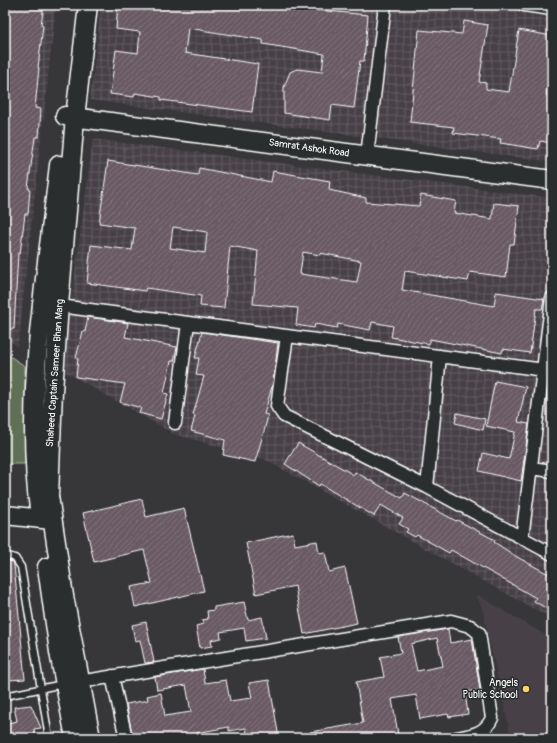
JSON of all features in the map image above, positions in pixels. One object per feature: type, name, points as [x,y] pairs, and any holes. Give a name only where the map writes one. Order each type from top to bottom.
[{"type":"street","name":"Shaheed Captain Sameer Bhan Marg","points":[[75,738],[73,683],[46,520],[35,483],[35,388],[51,305],[70,117],[77,5]]},
{"type":"street","name":"Shaheed Captain Sameer Bhan Marg","points":[[70,117],[88,5]]},
{"type":"street","points":[[367,156],[385,5]]},
{"type":"street","points":[[525,5],[552,10]]},
{"type":"street","name":"Samrat Ashok Road","points":[[70,117],[552,180]]},
{"type":"street","points":[[522,538],[531,468],[547,370],[552,298]]},
{"type":"street","points":[[51,305],[547,370]]},
{"type":"street","points":[[175,423],[188,323]]},
{"type":"street","points":[[286,336],[277,406],[284,416],[428,487],[552,554]]},
{"type":"street","points":[[428,487],[440,356]]},
{"type":"street","points":[[531,468],[552,471]]},
{"type":"street","points":[[5,515],[46,520]]},
{"type":"street","points":[[73,683],[451,621],[470,626],[479,633],[492,718],[485,730],[479,733],[456,738]]},
{"type":"street","points":[[112,676],[126,738]]},
{"type":"street","name":"Shaheed Captain Sameer Bhan Marg","points":[[73,683],[91,738]]},
{"type":"lane","points":[[5,555],[15,558],[21,567],[49,738]]},
{"type":"lane","points":[[5,696],[73,683]]},
{"type":"shaded area","points":[[5,5],[56,5],[18,347],[5,338]]},
{"type":"shaded area","points":[[101,5],[552,5],[552,162],[90,100]]},
{"type":"shaded area","points":[[93,139],[552,198],[552,619],[264,459],[174,434],[62,370]]},
{"type":"shaded area","name":"Angels Public School","points":[[476,594],[552,639],[552,738],[511,738],[482,608]]},
{"type":"green space","points":[[5,353],[25,366],[25,464],[5,464]]},
{"type":"building","points":[[5,5],[44,5],[41,25],[43,26],[35,108],[41,109],[39,137],[35,137],[28,188],[30,189],[28,214],[25,214],[20,254],[18,253],[14,329],[5,329]]},
{"type":"building","points":[[118,5],[318,5],[317,10],[368,15],[364,61],[360,61],[354,108],[332,105],[330,120],[284,113],[284,87],[290,72],[297,69],[322,72],[324,54],[263,44],[263,40],[188,28],[185,53],[258,64],[252,112],[161,100],[161,97],[135,93],[134,97],[110,94],[116,50],[138,53],[140,32],[116,29]]},
{"type":"building","points":[[464,21],[488,25],[479,82],[486,83],[486,89],[509,92],[519,30],[552,36],[552,60],[546,95],[552,95],[552,143],[540,141],[538,149],[500,143],[501,139],[453,133],[454,127],[410,122],[419,30],[462,34]]},
{"type":"building","points":[[108,161],[198,175],[199,168],[271,182],[273,171],[330,181],[329,190],[366,198],[366,202],[419,206],[421,195],[456,201],[454,213],[492,219],[494,203],[519,206],[514,244],[510,244],[506,277],[470,272],[468,281],[405,271],[402,290],[494,306],[496,292],[544,299],[542,309],[536,309],[530,353],[503,349],[502,353],[430,339],[429,344],[391,337],[393,326],[372,322],[370,330],[338,324],[337,328],[315,324],[314,328],[296,325],[298,308],[253,304],[258,251],[230,246],[224,308],[200,306],[201,296],[146,288],[145,291],[87,283],[91,245],[132,250],[135,228],[99,223]],"holes":[[[173,227],[207,232],[205,253],[170,248]],[[303,252],[320,255],[320,253],[361,261],[357,282],[300,274]]]},
{"type":"building","points":[[88,317],[128,323],[125,337],[177,347],[174,361],[171,361],[164,393],[168,394],[161,419],[139,413],[141,408],[120,402],[125,384],[76,377],[78,359],[76,358],[83,331],[85,332]]},
{"type":"building","points":[[202,332],[278,343],[273,383],[264,414],[268,415],[255,462],[223,455],[225,440],[191,431],[195,416],[193,415],[204,376],[196,375],[199,358],[195,358]]},
{"type":"building","points":[[495,381],[526,387],[518,422],[529,424],[521,481],[479,471],[483,453],[509,459],[515,432],[486,426]]},
{"type":"building","points":[[457,413],[485,419],[483,430],[455,423]]},
{"type":"building","points":[[298,443],[354,475],[355,472],[402,498],[405,493],[456,521],[457,520],[495,540],[494,542],[517,557],[552,576],[552,612],[534,601],[536,598],[451,550],[449,553],[417,535],[415,537],[406,532],[408,529],[399,524],[403,518],[381,505],[374,516],[320,484],[319,486],[285,464]]},
{"type":"building","points":[[142,499],[146,517],[184,508],[204,591],[135,607],[131,587],[152,583],[144,550],[94,562],[83,513]]},
{"type":"building","points":[[293,533],[295,545],[317,541],[319,553],[325,552],[329,572],[345,568],[357,623],[304,634],[295,586],[256,594],[246,543]]},
{"type":"building","points":[[5,560],[12,562],[14,565],[25,679],[8,680],[5,663]]},
{"type":"building","points":[[244,602],[248,620],[262,617],[266,638],[246,641],[244,628],[220,632],[221,638],[211,640],[212,646],[200,648],[196,626],[203,624],[202,620],[208,619],[207,611],[214,610],[214,607]]},
{"type":"building","points":[[146,622],[154,662],[145,663],[140,640],[135,641],[132,625]]},
{"type":"building","points":[[448,629],[450,643],[472,639],[480,690],[465,692],[468,714],[449,717],[448,714],[420,719],[416,695],[392,699],[398,734],[381,738],[310,738],[310,732],[363,723],[356,682],[384,677],[380,657],[401,653],[398,637]],"holes":[[[437,638],[443,666],[417,671],[411,644]]]},
{"type":"building","points":[[203,669],[205,683],[226,680],[230,701],[252,698],[249,683],[269,680],[279,738],[248,738],[246,728],[229,731],[229,727],[196,733],[197,738],[133,738],[126,704],[148,700],[147,696],[161,693],[165,716],[191,712],[186,685],[157,690],[155,677]]},
{"type":"building","points":[[31,705],[41,728],[34,729],[36,738],[5,738],[5,724],[17,721],[14,707]]},
{"type":"place","name":"Angels Public School","points":[[526,689]]}]
